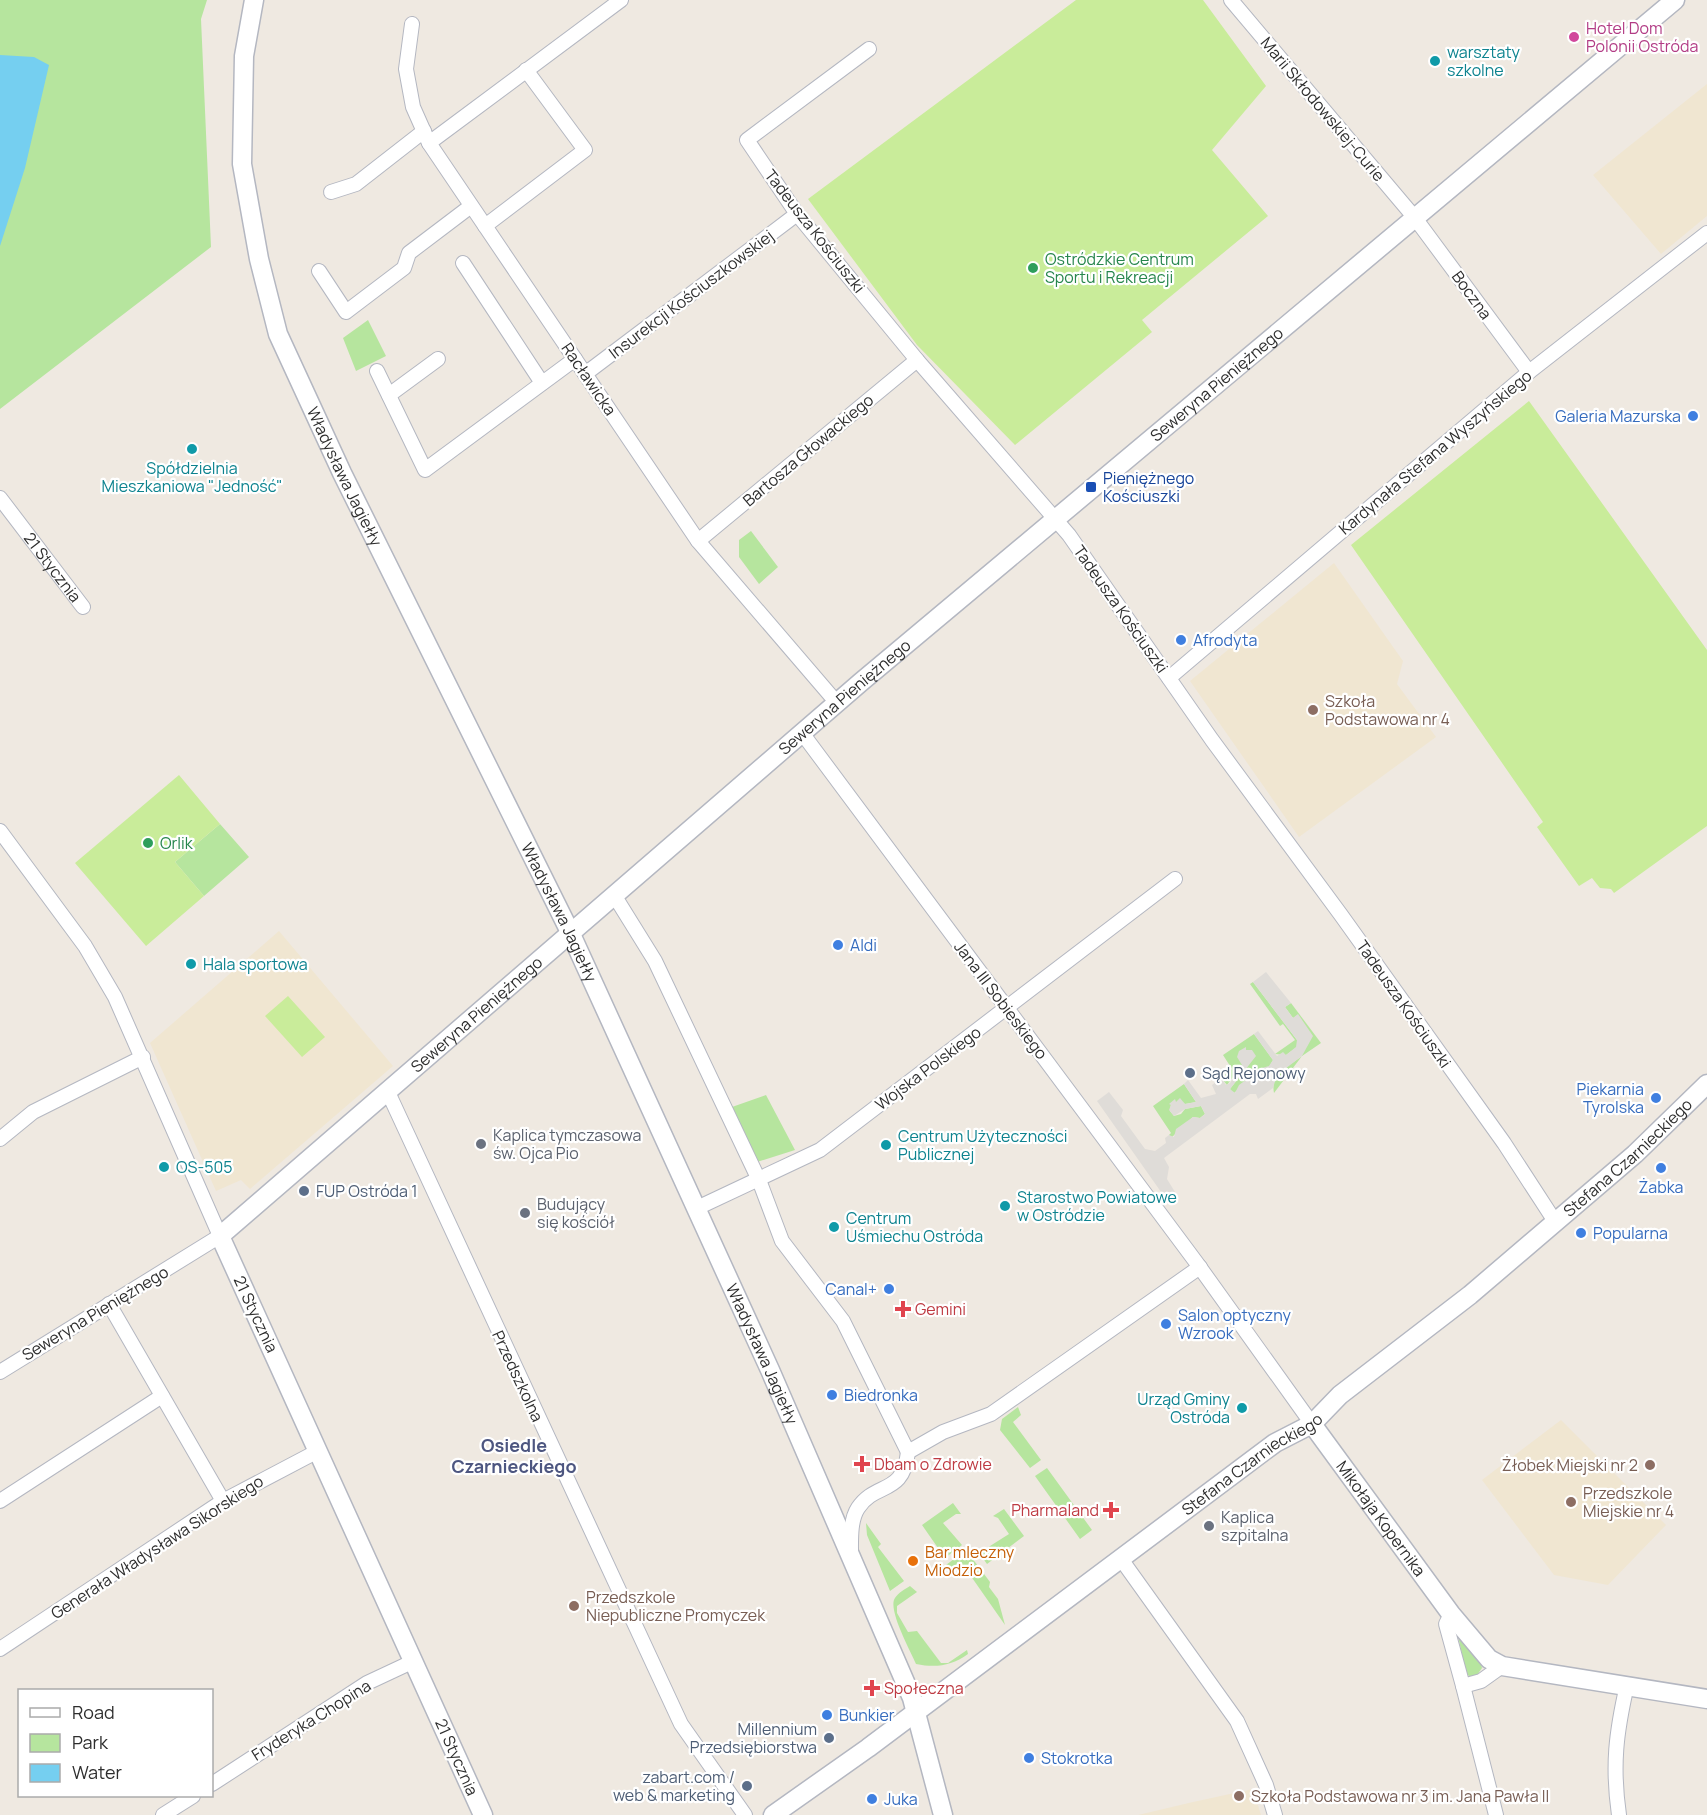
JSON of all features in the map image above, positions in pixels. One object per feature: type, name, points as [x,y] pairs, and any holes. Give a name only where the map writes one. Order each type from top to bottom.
[{"type":"street","name":"Władysława Jagiełły","points":[[254,0],[244,56],[242,164],[259,259],[278,334],[342,473],[570,932],[770,1370],[916,1711],[943,1815]]},
{"type":"street","points":[[331,192],[356,184],[526,70],[621,0]]},
{"type":"street","name":"Marii Skłodowskiej-Curie","points":[[1231,0],[1415,218]]},
{"type":"street","name":"Seweryna Pieniężnego","points":[[0,1372],[220,1236],[837,703],[1675,0]]},
{"type":"street","name":"Racławicka","points":[[412,24],[406,69],[413,107],[426,137],[698,541],[837,703]]},
{"type":"street","name":"Tadeusza Kościuszki","points":[[869,49],[747,140],[797,214],[917,360],[1055,518],[1507,1148],[1556,1223]]},
{"type":"street","points":[[485,226],[585,150],[526,70]]},
{"type":"street","points":[[320,271],[346,312],[404,268],[409,253],[471,206]]},
{"type":"street","name":"Insurekcji Kościuszkowskiej","points":[[585,374],[797,214]]},
{"type":"street","name":"Boczna","points":[[1415,218],[1529,372]]},
{"type":"street","name":"Kardynała Stefana Wyszyńskiego","points":[[1169,678],[1529,372],[1707,233]]},
{"type":"street","points":[[463,263],[543,383]]},
{"type":"street","points":[[389,394],[438,359]]},
{"type":"street","points":[[377,370],[425,470],[575,359]]},
{"type":"street","name":"Bartosza Głowackiego","points":[[698,541],[917,360]]},
{"type":"street","name":"21 Stycznia","points":[[0,498],[83,607]]},
{"type":"street","name":"Jana III Sobieskiego","points":[[802,733],[1200,1267],[1312,1424]]},
{"type":"street","name":"21 Stycznia","points":[[0,831],[99,969],[143,1057],[220,1236],[483,1815]]},
{"type":"street","name":"Wojska Polskiego","points":[[697,1208],[820,1150],[1175,879]]},
{"type":"street","points":[[614,895],[656,961],[759,1180],[782,1241],[843,1321],[908,1452],[906,1470],[896,1481],[858,1508],[852,1530],[851,1559]]},
{"type":"street","points":[[0,1139],[33,1112],[143,1057]]},
{"type":"street","name":"Stefana Czarnieckiego","points":[[773,1815],[1275,1443],[1312,1424],[1340,1395],[1443,1317],[1556,1223],[1635,1154],[1707,1084]]},
{"type":"street","name":"Przedszkolna","points":[[387,1090],[681,1724],[745,1815]]},
{"type":"street","points":[[908,1452],[943,1432],[991,1414],[1200,1267]]},
{"type":"street","points":[[109,1304],[223,1501]]},
{"type":"street","points":[[0,1501],[162,1396]]},
{"type":"street","name":"Mikołaja Kopernika","points":[[1312,1424],[1451,1614],[1488,1659],[1502,1666],[1707,1699]]},
{"type":"street","name":"Generała Władysława Sikorskiego","points":[[0,1648],[223,1501],[318,1451]]},
{"type":"street","points":[[1121,1559],[1237,1721],[1266,1785],[1275,1815]]},
{"type":"street","points":[[1451,1614],[1446,1624],[1496,1815]]},
{"type":"street","name":"Fryderyka Chopina","points":[[213,1783],[367,1683],[414,1661]]},
{"type":"street","points":[[1463,1686],[1481,1681],[1502,1666]]},
{"type":"street","points":[[1619,1815],[1615,1784],[1616,1735],[1627,1685]]},
{"type":"street","points":[[163,1815],[192,1797]]},
{"type":"shaded area","points":[[1707,84],[1707,216],[1661,254],[1593,175]]},
{"type":"shaded area","name":"Szkoła Podstawowa nr 4","points":[[1334,563],[1403,661],[1397,684],[1436,737],[1299,837],[1190,681]]},
{"type":"shaded area","points":[[279,931],[393,1066],[250,1189],[241,1180],[216,1191],[150,1043]]},
{"type":"shaded area","points":[[1266,972],[1291,1003],[1285,1007],[1293,1018],[1298,1014],[1313,1036],[1302,1056],[1277,1075],[1273,1088],[1258,1099],[1256,1094],[1250,1094],[1164,1158],[1169,1167],[1167,1179],[1175,1192],[1166,1199],[1097,1101],[1109,1092],[1123,1110],[1121,1116],[1145,1149],[1155,1151],[1166,1143],[1165,1138],[1169,1135],[1174,1137],[1176,1129],[1193,1117],[1200,1118],[1205,1114],[1201,1106],[1185,1109],[1174,1116],[1169,1110],[1171,1105],[1169,1104],[1175,1099],[1176,1102],[1180,1098],[1185,1104],[1196,1102],[1184,1084],[1188,1080],[1201,1098],[1216,1094],[1212,1085],[1221,1078],[1226,1085],[1230,1083],[1242,1065],[1237,1057],[1239,1051],[1246,1047],[1246,1050],[1252,1050],[1256,1056],[1230,1089],[1235,1093],[1239,1085],[1262,1068],[1269,1066],[1273,1060],[1254,1034],[1258,1031],[1277,1056],[1283,1052],[1286,1055],[1296,1047],[1297,1040],[1253,982]]},
{"type":"shaded area","name":"Przedszkole Miejskie nr 4","points":[[1561,1420],[1666,1525],[1608,1585],[1554,1575],[1482,1480]]},
{"type":"shaded area","name":"Szkoła Podstawowa nr 3 im. Jana Pawła II","points":[[1253,1789],[1261,1815],[1138,1815],[1193,1802]]},
{"type":"green space","points":[[0,0],[207,0],[201,19],[211,247],[0,409]]},
{"type":"green space","name":"Ostródzkie Centrum Sportu i Rekreacji","points":[[1076,0],[1203,0],[1266,86],[1212,150],[1268,216],[1142,320],[1152,332],[1015,445],[917,345],[808,199]]},
{"type":"green space","points":[[368,320],[386,356],[356,371],[343,338]]},
{"type":"green space","points":[[1529,401],[1707,650],[1707,826],[1614,893],[1611,889],[1600,888],[1592,878],[1579,886],[1537,827],[1543,822],[1351,545]]},
{"type":"green space","points":[[751,531],[778,567],[759,584],[739,557],[739,540]]},
{"type":"green space","name":"Orlik","points":[[179,775],[220,824],[175,862],[204,896],[146,946],[75,863]]},
{"type":"green space","points":[[220,824],[249,857],[204,896],[175,862]]},
{"type":"green space","points":[[1253,982],[1297,1040],[1297,1047],[1286,1055],[1275,1054],[1295,1040],[1283,1024],[1280,1026],[1250,984]]},
{"type":"green space","points":[[288,996],[325,1037],[302,1057],[265,1016]]},
{"type":"green space","points":[[1291,1003],[1321,1043],[1302,1056],[1298,1015],[1293,1018],[1285,1007]]},
{"type":"green space","points":[[1254,1034],[1273,1060],[1269,1067],[1262,1069],[1234,1093],[1231,1092],[1230,1089],[1250,1063],[1251,1052],[1241,1052],[1242,1065],[1227,1085],[1221,1078],[1232,1069],[1223,1055]]},
{"type":"green space","points":[[1302,1056],[1274,1093],[1278,1076]]},
{"type":"green space","points":[[1184,1084],[1196,1102],[1185,1104],[1180,1101],[1171,1104],[1170,1111],[1174,1116],[1181,1114],[1185,1109],[1201,1106],[1205,1114],[1200,1118],[1193,1117],[1171,1138],[1169,1135],[1171,1133],[1153,1106]]},
{"type":"green space","points":[[766,1095],[795,1150],[757,1162],[732,1107]]},
{"type":"green space","points":[[1018,1407],[1021,1415],[1013,1422],[1041,1460],[1030,1468],[1000,1430],[1002,1419]]},
{"type":"green space","points":[[1047,1468],[1092,1530],[1080,1539],[1035,1476]]},
{"type":"green space","points":[[953,1503],[961,1514],[956,1514],[943,1523],[962,1545],[945,1558],[922,1525]]},
{"type":"green space","points":[[1004,1509],[1024,1536],[987,1564],[979,1553],[1009,1534],[998,1518],[993,1516]]},
{"type":"green space","points":[[866,1523],[881,1544],[878,1547],[904,1581],[890,1591],[867,1535]]},
{"type":"green space","points":[[966,1550],[990,1582],[989,1587],[998,1599],[1005,1625],[968,1572],[962,1568],[949,1569],[946,1565]]},
{"type":"green space","points":[[910,1586],[917,1592],[897,1606],[897,1613],[908,1632],[917,1631],[941,1663],[948,1663],[967,1650],[968,1654],[956,1661],[943,1665],[916,1664],[897,1621],[893,1604],[898,1594]]},
{"type":"green space","points":[[1458,1636],[1480,1660],[1482,1668],[1477,1675],[1470,1677],[1466,1673]]},
{"type":"water","points":[[0,55],[34,57],[49,65],[25,168],[0,246]]},
{"type":"place","name":"Hotel Dom Polonii Ostróda","points":[[1574,37]]},
{"type":"place","name":"warsztaty szkolne","points":[[1435,61]]},
{"type":"place","name":"Ostródzkie Centrum Sportu i Rekreacji","points":[[1033,268]]},
{"type":"place","name":"Galeria Mazurska","points":[[1693,416]]},
{"type":"place","name":"Spółdzielnia Mieszkaniowa \"Jedność\"","points":[[192,449]]},
{"type":"place","name":"Pieniężnego Kościuszki","points":[[1091,487]]},
{"type":"place","name":"Afrodyta","points":[[1181,640]]},
{"type":"place","name":"Szkoła Podstawowa nr 4","points":[[1313,710]]},
{"type":"place","name":"Orlik","points":[[148,843]]},
{"type":"place","name":"Aldi","points":[[838,945]]},
{"type":"place","name":"Hala sportowa","points":[[191,964]]},
{"type":"place","name":"Sąd Rejonowy","points":[[1190,1073]]},
{"type":"place","name":"Piekarnia Tyrolska","points":[[1656,1098]]},
{"type":"place","name":"Kaplica tymczasowa św. Ojca Pio","points":[[481,1144]]},
{"type":"place","name":"Centrum Użyteczności Publicznej","points":[[886,1145]]},
{"type":"place","name":"OS-505","points":[[164,1167]]},
{"type":"place","name":"Żabka","points":[[1661,1168]]},
{"type":"place","name":"FUP Ostróda 1","points":[[304,1191]]},
{"type":"place","name":"Starostwo Powiatowe w Ostródzie","points":[[1005,1206]]},
{"type":"place","name":"Budujący się kościół","points":[[525,1213]]},
{"type":"place","name":"Centrum Uśmiechu Ostróda","points":[[834,1227]]},
{"type":"place","name":"Popularna","points":[[1581,1233]]},
{"type":"place","name":"Canal+","points":[[889,1289]]},
{"type":"place","name":"Gemini","points":[[903,1309]]},
{"type":"place","name":"Salon optyczny Wzrook","points":[[1166,1324]]},
{"type":"place","name":"Biedronka","points":[[832,1395]]},
{"type":"place","name":"Urząd Gminy Ostróda","points":[[1242,1408]]},
{"type":"place","name":"Dbam o Zdrowie","points":[[862,1464]]},
{"type":"place","name":"Żłobek Miejski nr 2","points":[[1650,1465]]},
{"type":"place","name":"Przedszkole Miejskie nr 4","points":[[1571,1502]]},
{"type":"place","name":"Pharmaland","points":[[1111,1510]]},
{"type":"place","name":"Kaplica szpitalna","points":[[1209,1526]]},
{"type":"place","name":"Bar mleczny Miodzio","points":[[913,1561]]},
{"type":"place","name":"Przedszkole Niepubliczne Promyczek","points":[[574,1606]]},
{"type":"place","name":"Społeczna","points":[[872,1688]]},
{"type":"place","name":"Bunkier","points":[[827,1715]]},
{"type":"place","name":"Millennium Przedsiębiorstwa","points":[[829,1738]]},
{"type":"place","name":"Stokrotka","points":[[1029,1758]]},
{"type":"place","name":"zabart.com / web & marketing","points":[[747,1786]]},
{"type":"place","name":"Szkoła Podstawowa nr 3 im. Jana Pawła II","points":[[1239,1796]]},
{"type":"place","name":"Juka","points":[[872,1799]]},
{"type":"district","name":"Osiedle Czarnieckiego","points":[[514,1456]]}]
